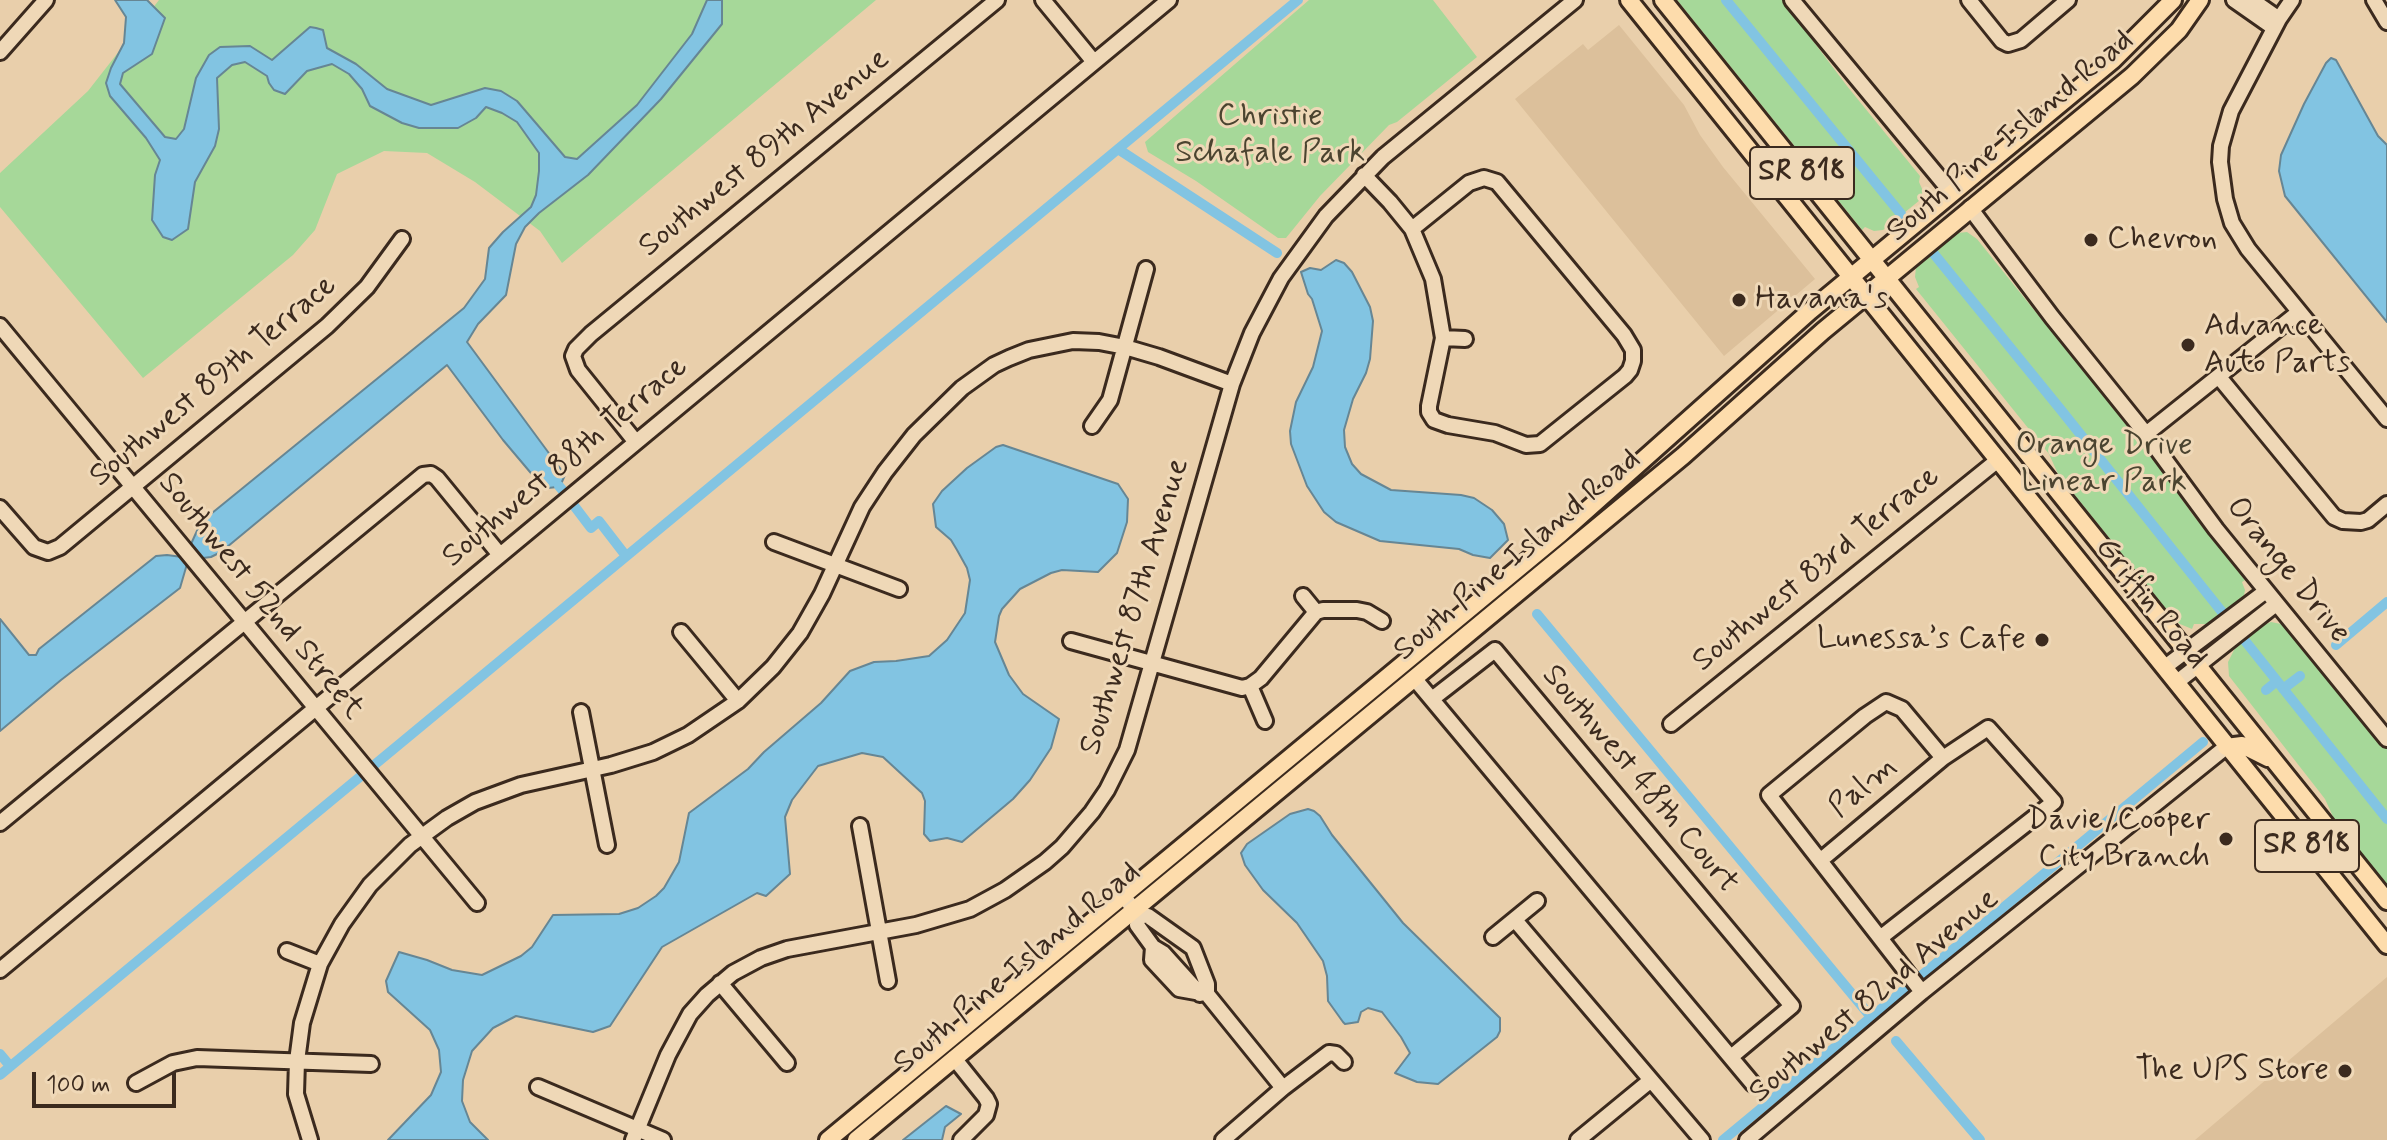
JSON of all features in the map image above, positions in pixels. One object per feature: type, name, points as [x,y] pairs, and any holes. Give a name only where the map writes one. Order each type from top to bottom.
[{"type":"main road","name":"Griffin Road","points":[[1629,0],[2387,945]]},
{"type":"main road","name":"Griffin Road","points":[[1663,0],[1886,278],[2205,661],[2279,766],[2387,901]]},
{"type":"main road","name":"South Pine Island Road","points":[[828,1140],[1560,534],[1850,277],[2113,60],[2173,0]]},
{"type":"main road","name":"South Pine Island Road","points":[[856,1140],[1137,912],[1683,456],[1886,278],[2132,76],[2171,37],[2200,0]]},
{"type":"main road","points":[[2154,21],[2171,37]]},
{"type":"main road","points":[[1311,740],[1323,754]]},
{"type":"main road","points":[[2226,747],[2242,745],[2252,748],[2279,766]]},
{"type":"street","points":[[0,52],[46,0]]},
{"type":"street","name":"Southwest 89th Avenue","points":[[635,441],[578,370],[573,356],[576,349],[997,0]]},
{"type":"street","points":[[1043,0],[1094,62]]},
{"type":"street","name":"Southwest 88th Terrace","points":[[0,970],[1169,0]]},
{"type":"street","name":"Southwest 87th Avenue","points":[[635,1135],[682,1027],[698,1004],[720,983],[748,964],[773,953],[933,921],[970,909],[1028,876],[1062,847],[1092,812],[1119,768],[1135,727],[1232,384],[1252,333],[1281,278],[1326,216],[1364,175],[1426,120],[1575,0]]},
{"type":"street","points":[[1792,0],[1951,192]]},
{"type":"street","points":[[1969,0],[2002,41],[2015,43],[2068,0]]},
{"type":"street","points":[[2234,0],[2277,23]]},
{"type":"street","points":[[2252,0],[2277,23]]},
{"type":"street","points":[[2292,0],[2241,90],[2225,129],[2220,162],[2223,190],[2232,223],[2241,239],[2387,419]]},
{"type":"street","points":[[2374,0],[2387,22]]},
{"type":"street","points":[[1364,175],[1412,229],[1433,279],[1443,338],[1429,406],[1431,417],[1448,425],[1483,430],[1533,446],[1545,442],[1625,376],[1633,361],[1633,350],[1624,335],[1502,186],[1484,178],[1469,183],[1412,229]]},
{"type":"street","name":"Orange Drive","points":[[1970,208],[2216,529],[2387,739]]},
{"type":"street","name":"Southwest 89th Terrace","points":[[0,508],[29,543],[39,550],[56,550],[327,326],[367,287],[402,239]]},
{"type":"street","points":[[1092,426],[1110,400],[1146,269]]},
{"type":"street","points":[[2146,434],[2299,312]]},
{"type":"street","name":"Southwest 52nd Street","points":[[0,326],[477,903]]},
{"type":"street","points":[[1443,338],[1465,339]]},
{"type":"street","points":[[310,1140],[296,1094],[302,1023],[320,964],[359,899],[397,857],[461,810],[502,791],[633,759],[670,745],[707,724],[738,701],[773,667],[800,633],[862,507],[900,451],[947,402],[977,377],[1009,358],[1073,341],[1125,347],[1232,384]]},
{"type":"street","points":[[2219,377],[2327,510],[2352,523],[2368,520],[2387,504]]},
{"type":"street","name":"Southwest 83rd Terrace","points":[[1671,724],[1998,460]]},
{"type":"street","points":[[0,823],[423,475],[431,474],[500,555]]},
{"type":"street","points":[[774,542],[899,589]]},
{"type":"street","points":[[2165,667],[2266,591]]},
{"type":"street","points":[[1303,596],[1316,612]]},
{"type":"street","points":[[2177,682],[2276,604]]},
{"type":"street","points":[[1071,641],[1232,686],[1250,686],[1261,678],[1316,612],[1357,610],[1382,621]]},
{"type":"street","points":[[681,632],[738,701]]},
{"type":"street","name":"Southwest 48th Court","points":[[1432,699],[1495,650],[1792,1006],[1731,1057]]},
{"type":"street","points":[[1414,678],[1753,1084]]},
{"type":"street","points":[[1250,686],[1265,721]]},
{"type":"street","points":[[1922,992],[1769,795],[1886,702],[1902,709],[1943,758]]},
{"type":"street","points":[[581,712],[607,845]]},
{"type":"street","name":"Palm","points":[[1821,860],[1943,758],[1988,728],[2054,802],[1880,938]]},
{"type":"street","name":"Southwest 82nd Avenue","points":[[1747,1140],[1922,992],[2226,747]]},
{"type":"street","points":[[860,826],[888,981]]},
{"type":"street","points":[[1123,895],[1137,912],[1148,916],[1193,948],[1207,984],[1203,994]]},
{"type":"street","points":[[1493,937],[1537,901]]},
{"type":"street","points":[[1137,912],[1137,925],[1153,947],[1152,960],[1174,975],[1179,989],[1203,994],[1283,1088]]},
{"type":"street","points":[[1515,920],[1702,1140]]},
{"type":"street","points":[[287,951],[320,964]]},
{"type":"street","points":[[1174,975],[1200,965]]},
{"type":"street","points":[[720,983],[787,1063]]},
{"type":"street","points":[[1223,1140],[1329,1053],[1336,1054],[1344,1062]]},
{"type":"street","points":[[954,1058],[989,1104],[986,1115],[961,1140]]},
{"type":"street","points":[[136,1083],[159,1068],[187,1059],[371,1064]]},
{"type":"street","points":[[1578,1140],[1651,1080]]},
{"type":"street","points":[[538,1087],[635,1135],[663,1140]]},
{"type":"shaded area","points":[[1619,25],[1684,105],[1700,135],[1723,167],[1815,279],[1724,356],[1515,99],[1583,44],[1588,50]]},
{"type":"shaded area","points":[[2387,977],[2387,1140],[2195,1140]]},
{"type":"green space","points":[[159,0],[876,0],[562,263],[540,231],[475,182],[427,153],[384,151],[337,174],[315,230],[293,255],[143,378],[0,207],[0,173],[88,91]]},
{"type":"green space","name":"Christie Schafale Park","points":[[1309,0],[1433,0],[1477,57],[1397,122],[1389,125],[1320,196],[1286,238],[1278,238],[1148,152],[1145,142]]},
{"type":"green space","points":[[1677,0],[1782,0],[1920,176],[1923,191],[1920,200],[1883,230],[1874,231],[1865,227],[1862,230]]},
{"type":"green space","name":"Orange Drive Linear Park","points":[[1967,232],[1977,239],[2149,453],[2245,580],[2242,582],[2244,595],[2214,622],[2194,624],[2192,629],[2174,619],[2058,474],[2049,454],[1916,289],[1919,287],[1915,277],[1916,267],[1958,233]]},
{"type":"green space","points":[[2271,622],[2286,625],[2387,745],[2387,885],[2335,821],[2325,799],[2229,676],[2228,662],[2235,648],[2259,627]]},
{"type":"water","points":[[115,0],[147,0],[165,18],[152,54],[123,73],[120,84],[165,137],[176,139],[184,129],[196,78],[209,55],[220,47],[250,46],[272,60],[310,27],[323,30],[327,48],[356,64],[387,89],[431,105],[485,88],[501,91],[517,101],[565,157],[577,159],[637,105],[692,34],[707,0],[722,0],[722,24],[661,99],[588,175],[525,227],[516,244],[506,295],[478,324],[467,342],[565,475],[561,484],[548,488],[541,485],[447,365],[221,552],[211,557],[200,556],[191,544],[201,522],[464,308],[485,279],[489,248],[531,207],[536,195],[539,153],[517,122],[486,107],[476,118],[458,128],[419,128],[402,123],[370,106],[362,89],[349,74],[332,64],[307,71],[285,94],[274,90],[267,76],[245,62],[232,65],[217,78],[219,129],[215,146],[195,182],[188,229],[172,240],[163,237],[152,220],[155,175],[160,160],[146,138],[110,96],[106,83],[124,43],[126,17]]},
{"type":"water","points":[[2331,58],[2336,60],[2378,136],[2387,145],[2387,322],[2285,196],[2279,171],[2281,155],[2304,104]]},
{"type":"water","points":[[1336,260],[1352,272],[1370,307],[1373,321],[1370,359],[1344,430],[1345,447],[1352,464],[1361,474],[1391,490],[1461,495],[1474,498],[1492,510],[1504,524],[1508,540],[1490,558],[1459,549],[1380,541],[1336,522],[1324,512],[1307,486],[1291,444],[1290,431],[1296,402],[1313,367],[1322,331],[1301,272],[1310,268],[1321,270]]},
{"type":"water","points":[[1003,445],[1118,484],[1128,499],[1127,522],[1117,553],[1098,572],[1062,570],[1051,573],[1020,589],[999,616],[995,642],[1009,675],[1023,694],[1059,719],[1051,748],[1030,780],[1013,799],[962,842],[947,838],[930,841],[924,834],[925,801],[922,793],[883,757],[862,753],[818,766],[792,800],[785,817],[790,874],[766,896],[757,893],[662,947],[610,1026],[593,1032],[516,1016],[493,1028],[472,1051],[463,1080],[462,1101],[470,1122],[488,1140],[388,1140],[431,1095],[441,1072],[439,1050],[430,1030],[388,992],[386,981],[399,952],[452,970],[482,975],[521,956],[532,947],[553,915],[619,914],[638,908],[656,896],[679,862],[689,813],[748,769],[821,703],[850,671],[874,662],[929,656],[947,640],[965,613],[970,580],[967,568],[951,540],[936,527],[933,504],[967,468]]},
{"type":"water","points":[[156,556],[182,557],[187,564],[180,588],[0,731],[0,619],[29,655],[36,655],[39,649]]},
{"type":"water","points":[[1308,809],[1320,816],[1403,923],[1500,1018],[1497,1037],[1438,1084],[1417,1082],[1395,1073],[1410,1053],[1382,1012],[1368,1008],[1361,1012],[1358,1022],[1343,1022],[1328,1001],[1323,961],[1297,923],[1263,890],[1245,865],[1241,853],[1247,844],[1290,814]]},
{"type":"water","points":[[946,1106],[961,1114],[945,1127],[942,1140],[903,1140]]},
{"type":"waterway","points":[[0,1075],[1298,0]]},
{"type":"waterway","points":[[1726,0],[1901,214]]},
{"type":"waterway","points":[[1118,149],[1277,253]]},
{"type":"waterway","points":[[1934,254],[2387,819]]},
{"type":"waterway","points":[[559,486],[564,492]]},
{"type":"waterway","points":[[572,503],[591,528],[599,521],[626,556]]},
{"type":"waterway","points":[[2336,645],[2387,602]]},
{"type":"waterway","points":[[1537,614],[1871,1017]]},
{"type":"waterway","points":[[2283,689],[2300,676]]},
{"type":"waterway","points":[[2266,690],[2277,681]]},
{"type":"waterway","points":[[1723,1140],[2203,742]]},
{"type":"waterway","points":[[1896,1041],[1980,1140]]},
{"type":"waterway","points":[[0,1054],[10,1066]]},
{"type":"place","name":"Chevron","points":[[2091,240]]},
{"type":"place","name":"Havana's","points":[[1739,300]]},
{"type":"place","name":"Advance Auto Parts","points":[[2188,345]]},
{"type":"place","name":"Lunessa’s Cafe","points":[[2042,640]]},
{"type":"place","name":"Davie/Cooper City Branch","points":[[2226,839]]},
{"type":"place","name":"The UPS Store","points":[[2345,1071]]}]
